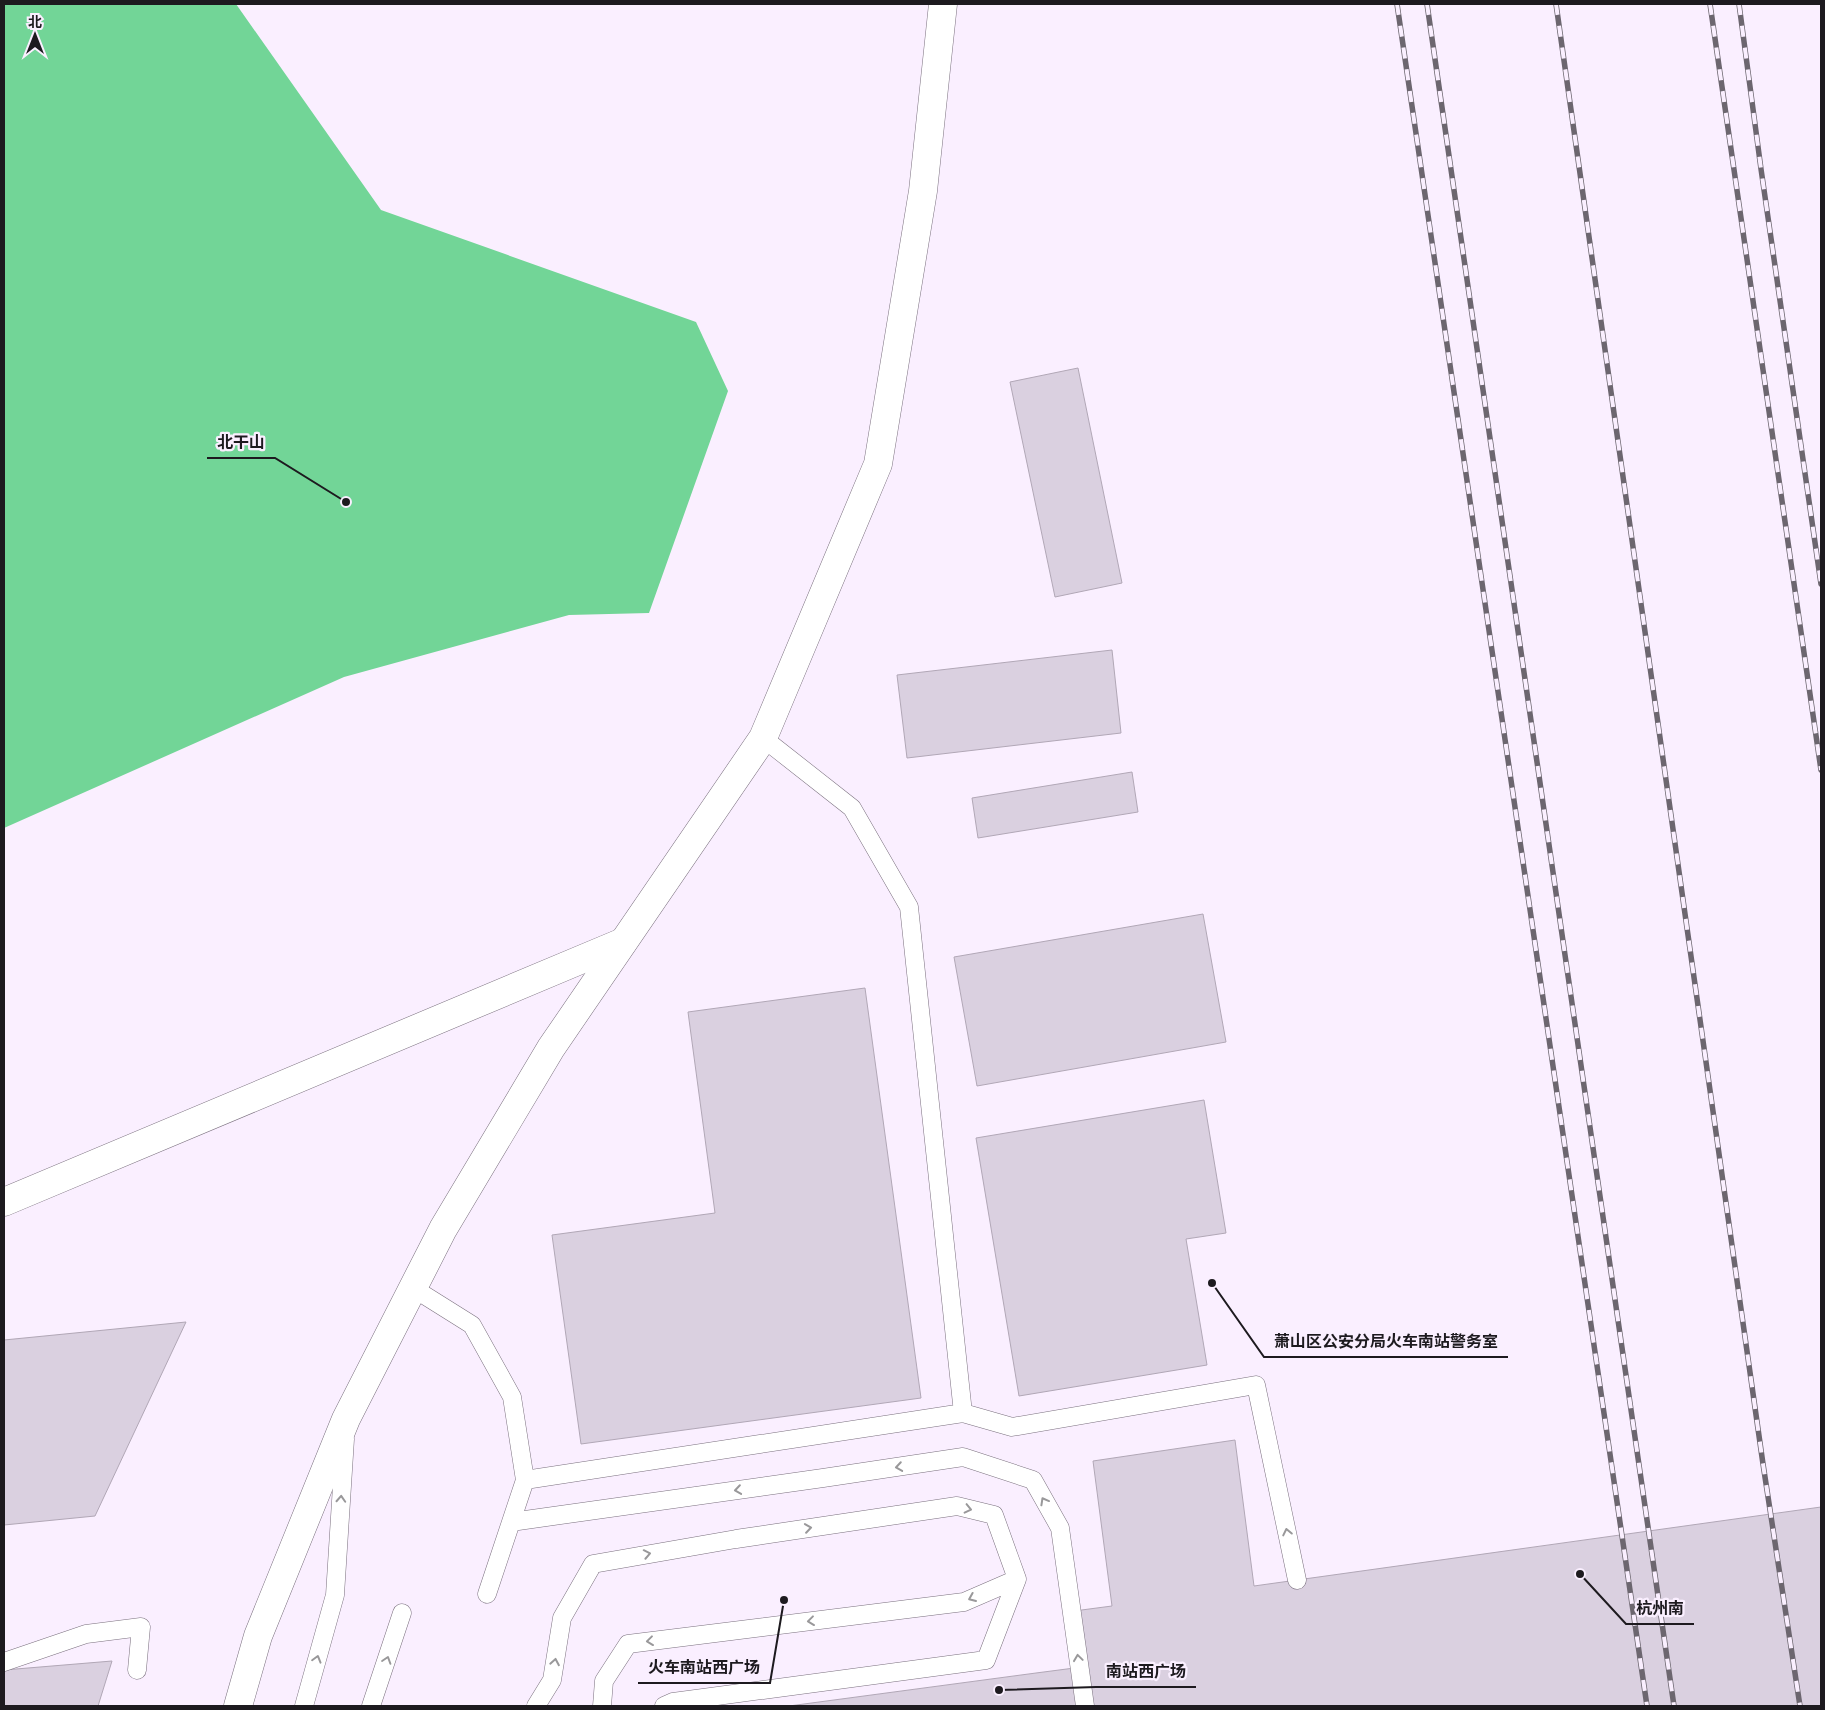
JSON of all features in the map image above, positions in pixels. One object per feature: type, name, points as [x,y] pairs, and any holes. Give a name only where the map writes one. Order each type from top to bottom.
[{"type":"main road","points":[[238,1706],[258,1636],[346,1419],[442,1229],[551,1048],[763,738],[878,464],[923,191],[943,4]]},
{"type":"main road","points":[[4,1202],[623,942]]},
{"type":"lane","points":[[763,738],[852,808],[909,908],[963,1413]]},
{"type":"lane","points":[[413,1288],[472,1326],[512,1397],[525,1480],[487,1594]]},
{"type":"lane","points":[[525,1480],[963,1413],[1012,1427],[1256,1385],[1297,1580]]},
{"type":"lane","points":[[304,1706],[335,1595],[346,1419]]},
{"type":"lane","points":[[510,1522],[963,1457],[1033,1480],[1060,1528],[1085,1706]]},
{"type":"lane","points":[[536,1706],[552,1680],[562,1618],[593,1564],[709,1543],[957,1506],[994,1515],[1016,1579],[986,1660],[673,1702],[664,1706]]},
{"type":"lane","points":[[602,1706],[604,1682],[628,1644],[964,1602],[1016,1579]]},
{"type":"lane","points":[[372,1706],[402,1613]]},
{"type":"lane","points":[[4,1662],[86,1634],[140,1627],[137,1670]]},
{"type":"green space","points":[[4,4],[236,4],[381,210],[696,322],[728,391],[649,613],[569,615],[344,677],[4,828]]},
{"type":"building","points":[[1078,368],[1122,583],[1055,597],[1010,382]]},
{"type":"building","points":[[1112,650],[1121,733],[907,758],[897,675]]},
{"type":"building","points":[[1132,772],[1138,812],[978,838],[972,798]]},
{"type":"building","points":[[1203,914],[1226,1042],[977,1086],[954,957]]},
{"type":"building","points":[[865,988],[921,1398],[581,1444],[552,1235],[715,1213],[688,1012]]},
{"type":"building","points":[[1204,1100],[1226,1233],[1186,1239],[1207,1365],[1019,1396],[976,1138]]},
{"type":"building","points":[[186,1322],[95,1516],[4,1525],[4,1340]]},
{"type":"building","points":[[1235,1440],[1254,1586],[1821,1507],[1821,1706],[1088,1706],[1074,1611],[1112,1606],[1093,1461]]},
{"type":"building","points":[[112,1661],[98,1706],[4,1706],[4,1670]]},
{"type":"building","points":[[1082,1667],[1088,1706],[789,1706],[1036,1673]]},
{"type":"railway","points":[[1397,4],[1647,1706]]},
{"type":"railway","points":[[1427,4],[1674,1706]]},
{"type":"railway","points":[[1556,4],[1763,1464],[1800,1706]]},
{"type":"railway","points":[[1710,4],[1821,770]]},
{"type":"railway","points":[[1739,4],[1821,584]]},
{"type":"place","name":"北干山","points":[[346,502]]},
{"type":"place","name":"萧山区公安分局火车南站警务室","points":[[1212,1283]]},
{"type":"place","name":"杭州南","points":[[1580,1574]]},
{"type":"place","name":"火车南站西广场","points":[[784,1600]]},
{"type":"place","name":"南站西广场","points":[[999,1690]]}]
